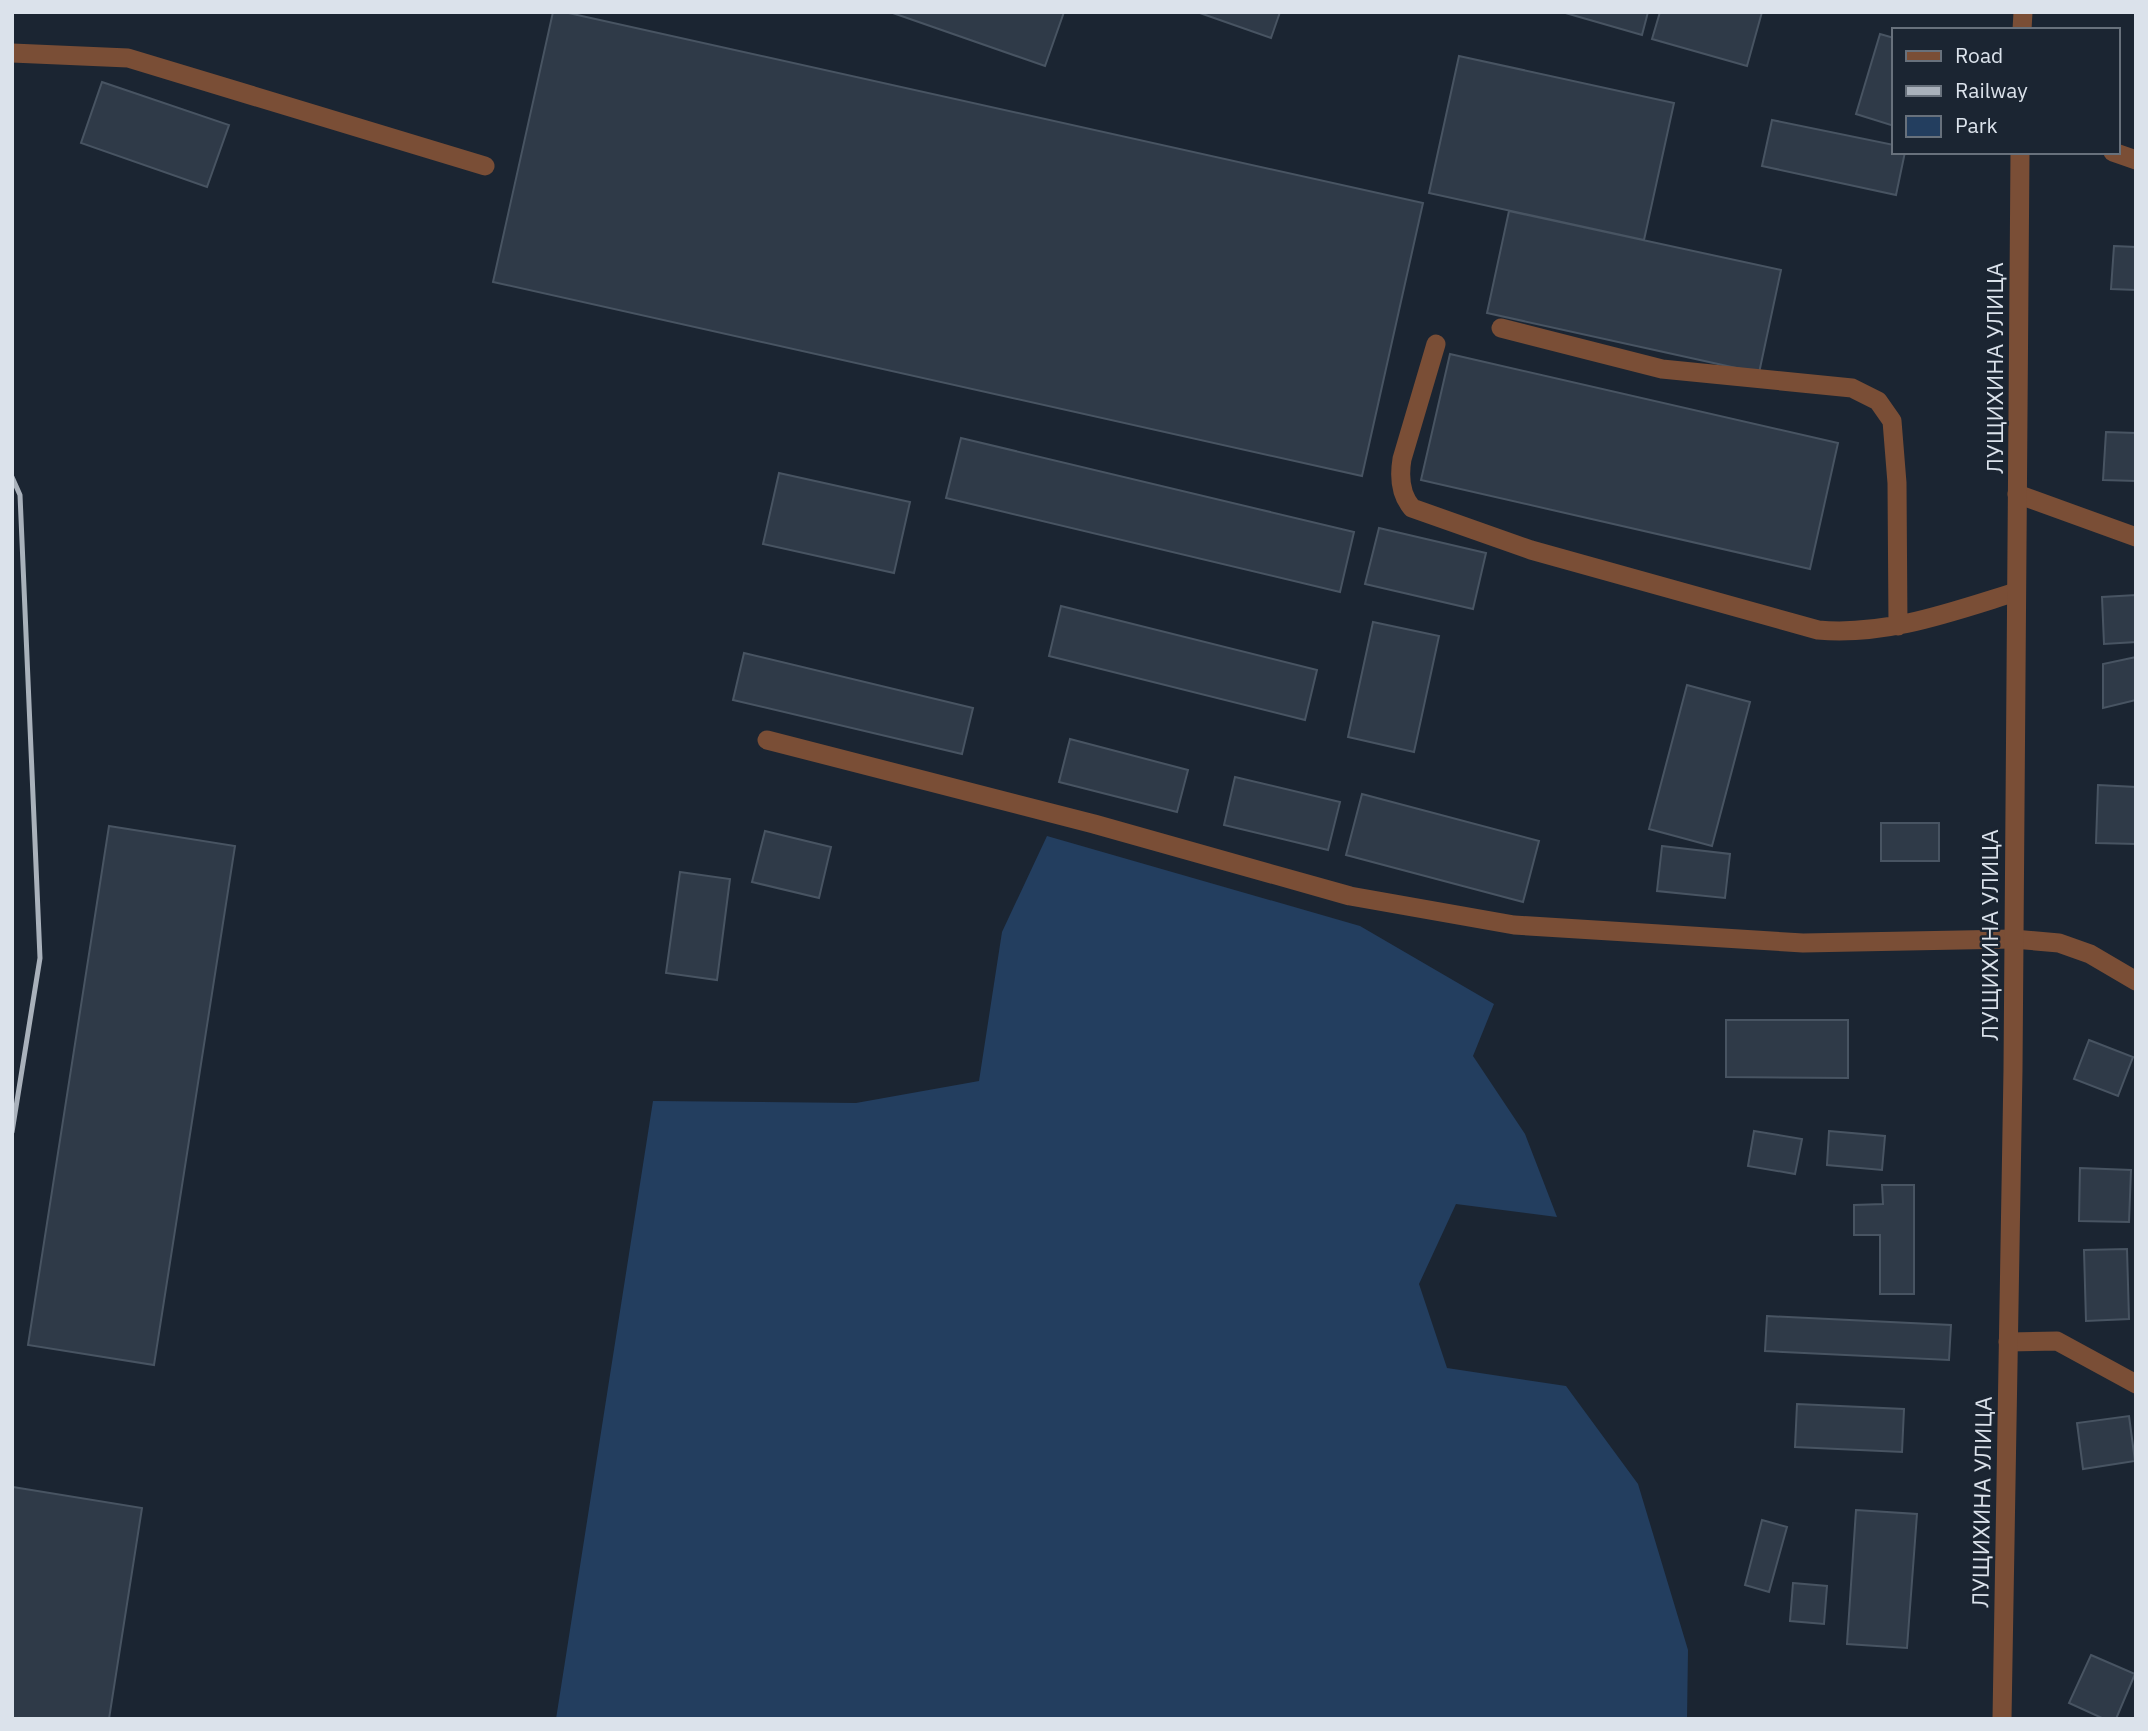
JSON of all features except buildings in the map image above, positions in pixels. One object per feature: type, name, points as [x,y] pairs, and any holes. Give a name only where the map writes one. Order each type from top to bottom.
[{"type":"street","points":[[12,53],[128,58],[485,166]]},
{"type":"street","name":"ЛУЩИХИНА УЛИЦА","points":[[2002,1719],[2020,154]]},
{"type":"street","points":[[2119,154],[2136,160]]},
{"type":"street","points":[[1501,328],[1662,369],[1852,388],[1878,401],[1892,421],[1897,483],[1898,626]]},
{"type":"street","points":[[1436,344],[1399,475],[1405,499],[1412,508],[1531,550],[1818,630],[1846,632],[1914,623],[2016,592]]},
{"type":"street","points":[[2017,494],[2136,537]]},
{"type":"street","points":[[767,740],[1094,824],[1350,896],[1514,925],[1803,943],[2013,939],[2059,943],[2090,954],[2136,981]]},
{"type":"street","points":[[2008,1342],[2057,1341],[2136,1384]]},
{"type":"green space","points":[[1047,836],[1360,926],[1494,1004],[1473,1056],[1525,1134],[1557,1217],[1456,1204],[1419,1284],[1447,1368],[1566,1386],[1638,1484],[1688,1650],[1687,1719],[556,1719],[653,1101],[856,1103],[979,1081],[1002,932]]},
{"type":"railway","points":[[12,477],[20,495],[40,958],[12,1132]]}]
